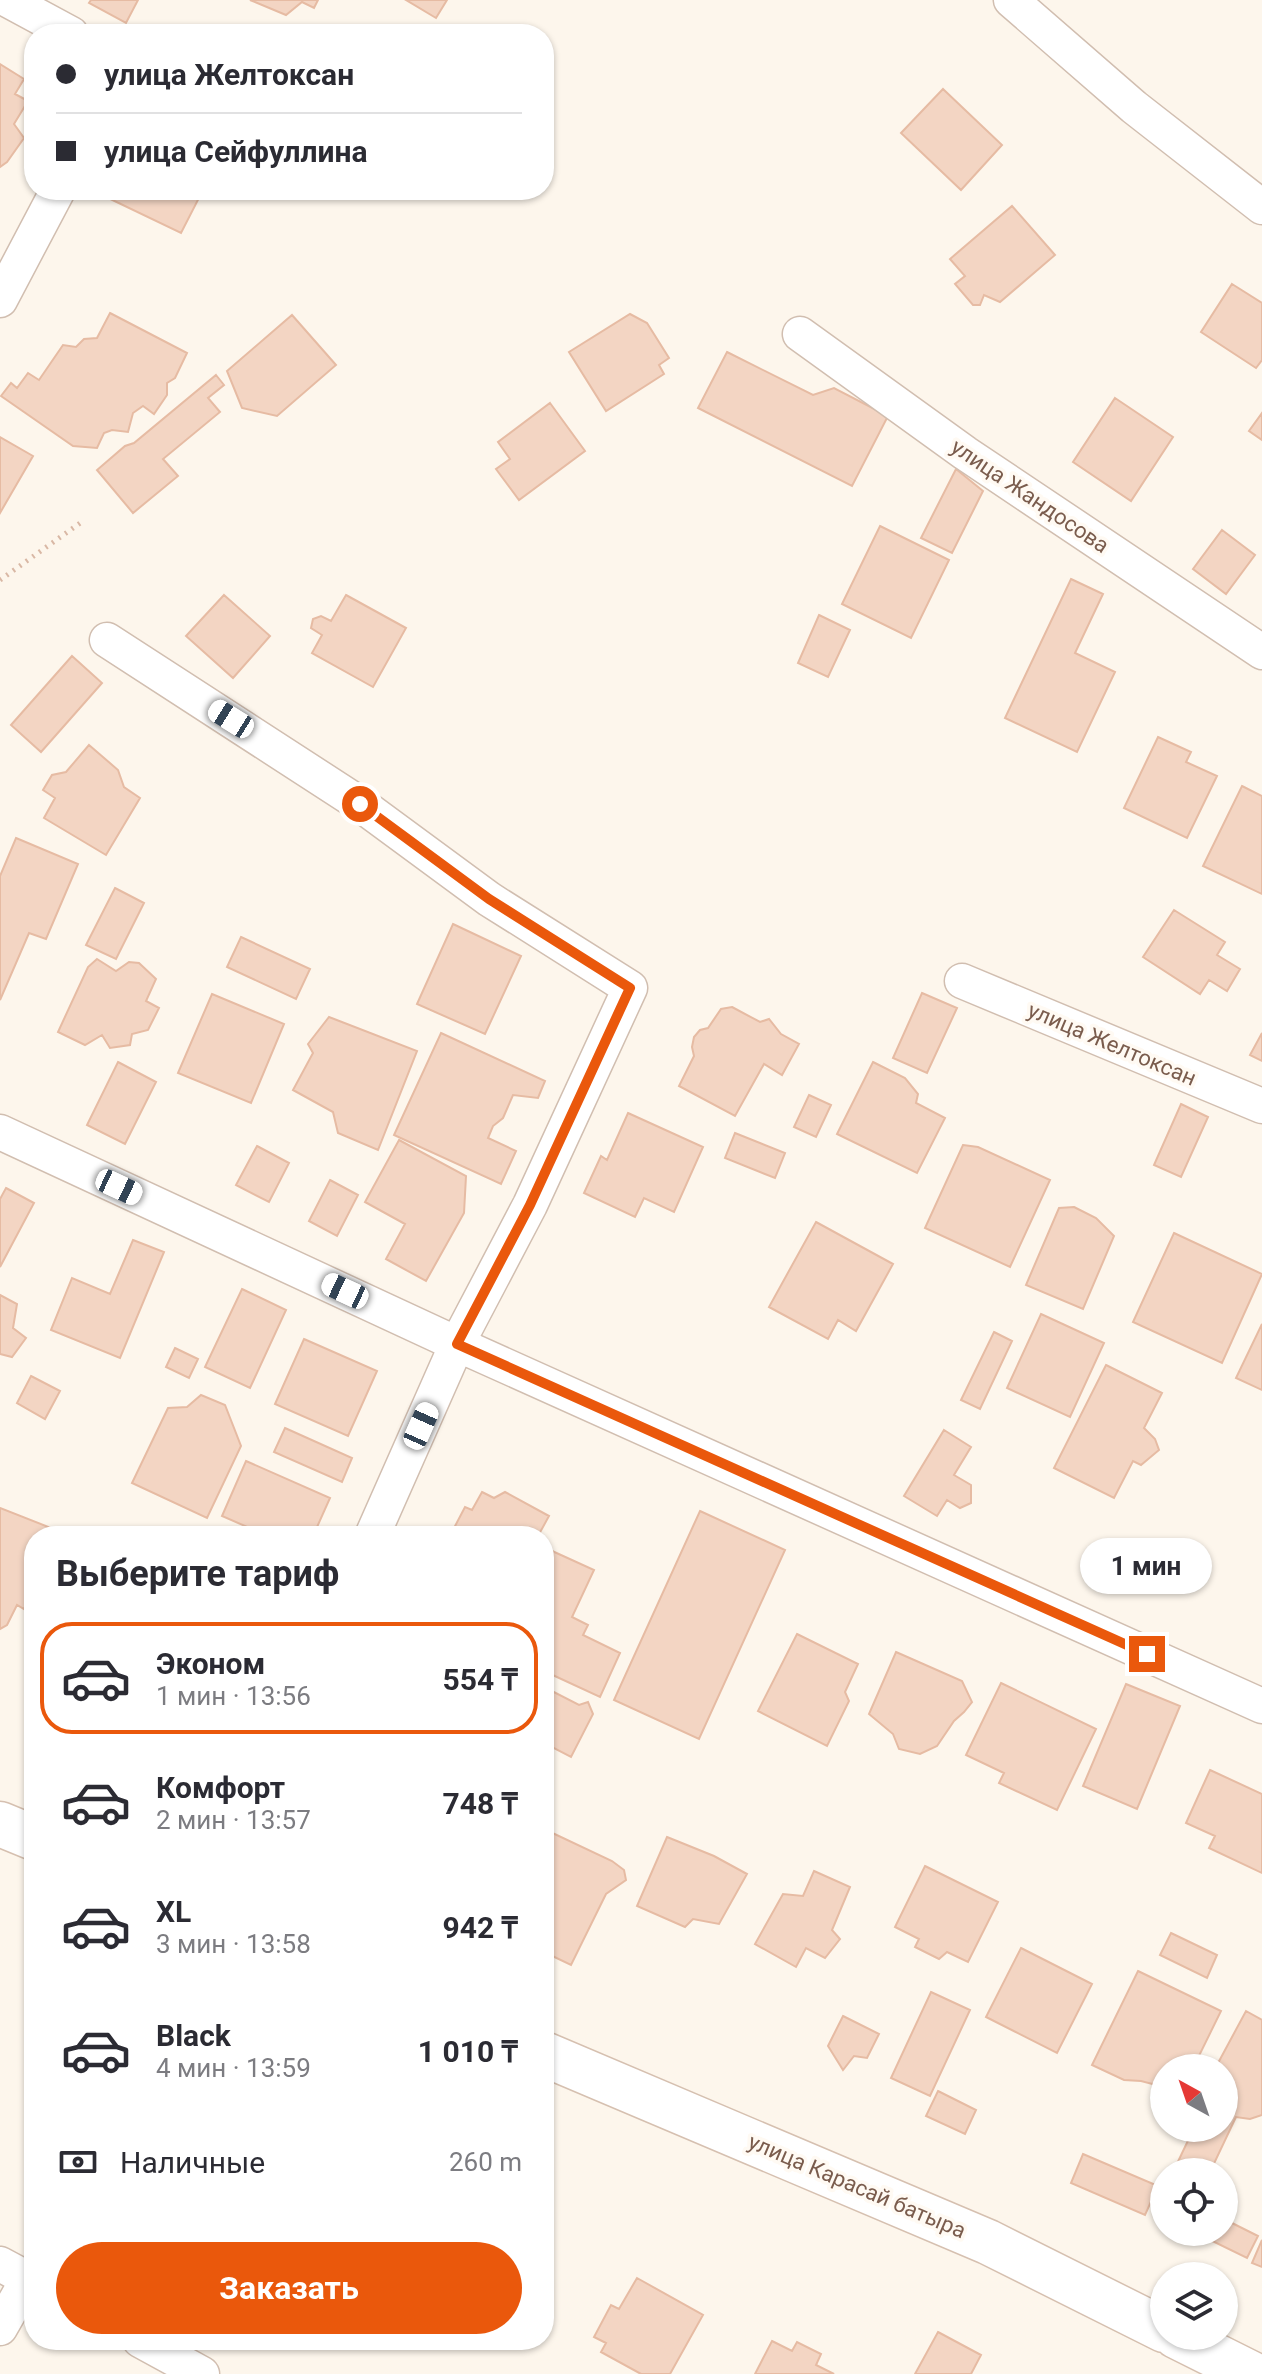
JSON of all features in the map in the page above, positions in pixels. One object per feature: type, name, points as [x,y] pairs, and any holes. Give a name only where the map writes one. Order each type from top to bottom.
[{"type":"street","points":[[8,0],[52,24]]},
{"type":"street","points":[[1011,0],[1134,107],[1262,207]]},
{"type":"street","points":[[0,300],[53,200]]},
{"type":"street","name":"улица Жандосова","points":[[800,334],[965,453],[1262,652]]},
{"type":"street","points":[[107,640],[360,804],[489,899],[630,988],[530,1205],[457,1344],[376,1526]]},
{"type":"street","name":"улица Желтоксан","points":[[962,981],[1262,1106]]},
{"type":"street","points":[[0,1132],[457,1344],[1262,1706]]},
{"type":"street","points":[[0,1824],[24,1834]]},
{"type":"street","name":"улица Карасай батыра","points":[[554,2058],[988,2242],[1150,2323]]},
{"type":"street","points":[[0,2328],[21,2275]]},
{"type":"street","points":[[158,2350],[202,2374]]},
{"type":"street","points":[[1204,2350],[1252,2374]]},
{"type":"path","points":[[0,580],[83,521]]},
{"type":"building","points":[[91,0],[138,0],[126,23],[89,3]]},
{"type":"building","points":[[250,0],[318,0],[314,8],[302,2],[286,15]]},
{"type":"building","points":[[406,0],[447,0],[436,18]]},
{"type":"building","points":[[0,64],[24,79],[15,94],[24,99],[24,108],[14,124],[24,138],[0,167]]},
{"type":"building","points":[[943,89],[1002,145],[961,190],[901,133]]},
{"type":"building","points":[[112,200],[198,200],[181,233]]},
{"type":"building","points":[[1012,206],[1055,255],[1000,302],[984,295],[980,305],[973,305],[955,284],[965,276],[950,259]]},
{"type":"building","points":[[1232,284],[1262,303],[1262,360],[1256,368],[1201,332]]},
{"type":"building","points":[[110,313],[187,353],[175,378],[167,383],[167,395],[154,414],[143,406],[133,413],[128,432],[112,430],[104,433],[97,448],[73,446],[1,396],[11,383],[17,388],[28,373],[39,380],[63,345],[76,347],[84,339],[97,338]]},
{"type":"building","points":[[630,314],[647,323],[669,358],[659,365],[664,374],[606,411],[569,352]]},
{"type":"building","points":[[292,315],[336,365],[277,416],[242,408],[227,371]]},
{"type":"building","points":[[727,352],[813,395],[834,388],[888,416],[852,486],[698,408]]},
{"type":"building","points":[[216,375],[224,385],[208,398],[220,412],[163,459],[178,476],[133,513],[97,470]]},
{"type":"building","points":[[1115,398],[1173,437],[1131,501],[1073,462]]},
{"type":"building","points":[[550,403],[585,451],[519,500],[496,469],[510,459],[498,442]]},
{"type":"building","points":[[1262,413],[1262,440],[1249,431]]},
{"type":"building","points":[[0,437],[33,456],[0,513]]},
{"type":"building","points":[[956,469],[983,491],[952,553],[921,538]]},
{"type":"building","points":[[880,526],[949,560],[911,638],[842,604]]},
{"type":"building","points":[[1222,530],[1255,555],[1226,594],[1193,569]]},
{"type":"building","points":[[1071,579],[1103,594],[1075,653],[1115,672],[1077,752],[1005,718]]},
{"type":"building","points":[[224,595],[270,636],[233,678],[186,636]]},
{"type":"building","points":[[346,595],[406,628],[373,687],[312,653],[322,635],[311,628],[313,619],[321,616],[331,621]]},
{"type":"building","points":[[819,615],[850,630],[828,677],[798,663]]},
{"type":"building","points":[[72,656],[102,683],[41,752],[11,725]]},
{"type":"building","points":[[1158,737],[1191,752],[1186,762],[1217,776],[1187,838],[1124,808]]},
{"type":"building","points":[[89,745],[118,770],[124,787],[140,798],[106,855],[44,818],[55,798],[43,790],[52,775],[66,772]]},
{"type":"building","points":[[1242,786],[1262,796],[1262,894],[1203,866]]},
{"type":"building","points":[[16,838],[78,864],[46,939],[29,933],[0,1000],[0,876]]},
{"type":"building","points":[[115,888],[144,903],[116,959],[86,945]]},
{"type":"building","points":[[1174,910],[1225,942],[1217,955],[1240,969],[1227,991],[1209,980],[1200,994],[1143,957]]},
{"type":"building","points":[[453,924],[521,956],[485,1034],[417,1004]]},
{"type":"building","points":[[241,937],[310,969],[296,999],[227,967]]},
{"type":"building","points":[[97,959],[116,971],[129,962],[139,963],[156,979],[146,1001],[159,1008],[148,1030],[132,1034],[130,1045],[110,1048],[102,1035],[85,1045],[58,1032],[88,967]]},
{"type":"building","points":[[922,993],[957,1008],[927,1073],[893,1058]]},
{"type":"building","points":[[212,994],[284,1024],[251,1103],[178,1073]]},
{"type":"building","points":[[732,1007],[760,1022],[769,1019],[781,1034],[799,1044],[782,1075],[764,1064],[735,1116],[679,1086],[694,1056],[694,1037],[700,1030],[708,1028],[721,1009]]},
{"type":"building","points":[[329,1017],[417,1051],[378,1150],[338,1133],[333,1112],[293,1090],[313,1053],[308,1044]]},
{"type":"building","points":[[441,1033],[545,1081],[538,1098],[513,1095],[503,1118],[493,1126],[488,1138],[516,1151],[501,1184],[394,1135]]},
{"type":"building","points":[[1262,1033],[1262,1061],[1250,1055]]},
{"type":"building","points":[[118,1062],[156,1082],[125,1144],[87,1125]]},
{"type":"building","points":[[873,1062],[905,1078],[918,1094],[916,1103],[945,1118],[917,1173],[837,1134]]},
{"type":"building","points":[[809,1095],[831,1105],[816,1137],[794,1127]]},
{"type":"building","points":[[1181,1104],[1208,1117],[1181,1177],[1154,1165]]},
{"type":"building","points":[[628,1113],[703,1147],[674,1212],[644,1198],[635,1217],[584,1193],[601,1156],[607,1160]]},
{"type":"building","points":[[735,1133],[785,1153],[775,1178],[725,1158]]},
{"type":"building","points":[[399,1140],[466,1176],[464,1213],[426,1281],[386,1259],[405,1224],[365,1202]]},
{"type":"building","points":[[963,1145],[978,1147],[1050,1180],[1010,1267],[925,1228]]},
{"type":"building","points":[[257,1146],[289,1163],[269,1202],[236,1185]]},
{"type":"building","points":[[330,1180],[358,1195],[337,1236],[309,1221]]},
{"type":"building","points":[[6,1188],[34,1203],[0,1267],[0,1199]]},
{"type":"building","points":[[1074,1207],[1096,1218],[1114,1236],[1083,1309],[1026,1285],[1059,1208]]},
{"type":"building","points":[[816,1222],[893,1264],[856,1331],[838,1320],[828,1339],[769,1307]]},
{"type":"building","points":[[1174,1233],[1262,1274],[1222,1363],[1133,1322]]},
{"type":"building","points":[[133,1240],[164,1252],[120,1358],[51,1330],[72,1278],[110,1294]]},
{"type":"building","points":[[242,1289],[286,1310],[250,1388],[205,1367]]},
{"type":"building","points":[[0,1295],[17,1304],[13,1328],[26,1338],[12,1357],[0,1354]]},
{"type":"building","points":[[1041,1314],[1104,1343],[1070,1417],[1007,1388]]},
{"type":"building","points":[[1262,1324],[1262,1390],[1236,1378]]},
{"type":"building","points":[[994,1332],[1012,1341],[980,1409],[961,1400]]},
{"type":"building","points":[[304,1339],[377,1371],[348,1436],[275,1404]]},
{"type":"building","points":[[175,1348],[198,1359],[189,1378],[166,1367]]},
{"type":"building","points":[[1106,1365],[1162,1393],[1144,1428],[1155,1439],[1159,1450],[1141,1465],[1133,1461],[1114,1498],[1054,1468]]},
{"type":"building","points":[[31,1376],[60,1391],[45,1419],[17,1403]]},
{"type":"building","points":[[201,1395],[225,1405],[241,1446],[207,1518],[132,1483],[168,1408],[187,1407]]},
{"type":"building","points":[[285,1428],[352,1458],[342,1482],[274,1452]]},
{"type":"building","points":[[944,1430],[971,1447],[954,1475],[971,1485],[971,1503],[960,1508],[947,1500],[937,1516],[904,1496]]},
{"type":"building","points":[[246,1461],[330,1498],[317,1526],[245,1526],[222,1516]]},
{"type":"building","points":[[482,1492],[494,1498],[505,1492],[549,1516],[544,1526],[455,1526],[465,1507],[472,1510]]},
{"type":"building","points":[[0,1508],[46,1526],[24,1526],[24,1609],[17,1605],[7,1625],[0,1629]]},
{"type":"building","points":[[700,1511],[785,1550],[699,1739],[614,1700]]},
{"type":"building","points":[[554,1552],[594,1570],[572,1617],[588,1625],[583,1635],[620,1653],[600,1697],[554,1676]]},
{"type":"building","points":[[797,1634],[858,1664],[845,1692],[849,1701],[827,1746],[758,1711]]},
{"type":"building","points":[[896,1652],[962,1681],[972,1702],[937,1746],[920,1754],[899,1749],[893,1734],[869,1714]]},
{"type":"building","points":[[1001,1683],[1096,1729],[1057,1810],[999,1783],[1004,1773],[966,1755]]},
{"type":"building","points":[[1126,1684],[1180,1706],[1137,1809],[1083,1786]]},
{"type":"building","points":[[554,1692],[579,1705],[588,1702],[593,1714],[571,1757],[554,1748]]},
{"type":"building","points":[[1210,1770],[1262,1794],[1262,1873],[1209,1848],[1215,1836],[1186,1823]]},
{"type":"building","points":[[554,1834],[612,1861],[624,1870],[626,1880],[606,1894],[571,1965],[554,1957]]},
{"type":"building","points":[[667,1837],[714,1856],[747,1874],[719,1924],[693,1919],[685,1927],[637,1906]]},
{"type":"building","points":[[925,1866],[998,1902],[968,1962],[947,1952],[939,1959],[915,1947],[919,1939],[895,1927]]},
{"type":"building","points":[[814,1871],[850,1887],[832,1930],[840,1939],[825,1958],[806,1948],[796,1967],[755,1944],[783,1894],[803,1896]]},
{"type":"building","points":[[1171,1933],[1217,1955],[1207,1978],[1160,1955]]},
{"type":"building","points":[[1021,1948],[1092,1984],[1057,2053],[986,2017]]},
{"type":"building","points":[[1138,1971],[1221,2011],[1200,2054],[1150,2054],[1150,2083],[1124,2080],[1092,2065]]},
{"type":"building","points":[[931,1992],[970,2010],[930,2096],[891,2078]]},
{"type":"building","points":[[1246,2011],[1262,2020],[1262,2115],[1250,2119],[1238,2117],[1238,2054],[1223,2054]]},
{"type":"building","points":[[843,2016],[879,2034],[867,2058],[854,2056],[843,2070],[828,2046]]},
{"type":"building","points":[[938,2091],[976,2110],[965,2134],[926,2116]]},
{"type":"building","points":[[1187,2142],[1224,2142],[1217,2158],[1180,2158]]},
{"type":"building","points":[[1083,2154],[1150,2183],[1150,2204],[1145,2215],[1071,2183]]},
{"type":"building","points":[[1238,2226],[1258,2236],[1247,2258],[1223,2246],[1238,2246]]},
{"type":"building","points":[[1262,2240],[1262,2267],[1252,2263]]},
{"type":"building","points":[[637,2278],[703,2315],[670,2374],[641,2374],[601,2352],[606,2343],[594,2337],[611,2305],[619,2309]]},
{"type":"building","points":[[938,2332],[981,2355],[971,2374],[915,2374]]},
{"type":"building","points":[[772,2341],[792,2351],[797,2342],[821,2354],[816,2365],[834,2374],[755,2374]]},
{"type":"route","points":[[360,804],[489,899],[630,988],[530,1205],[457,1344],[1147,1654]]}]
